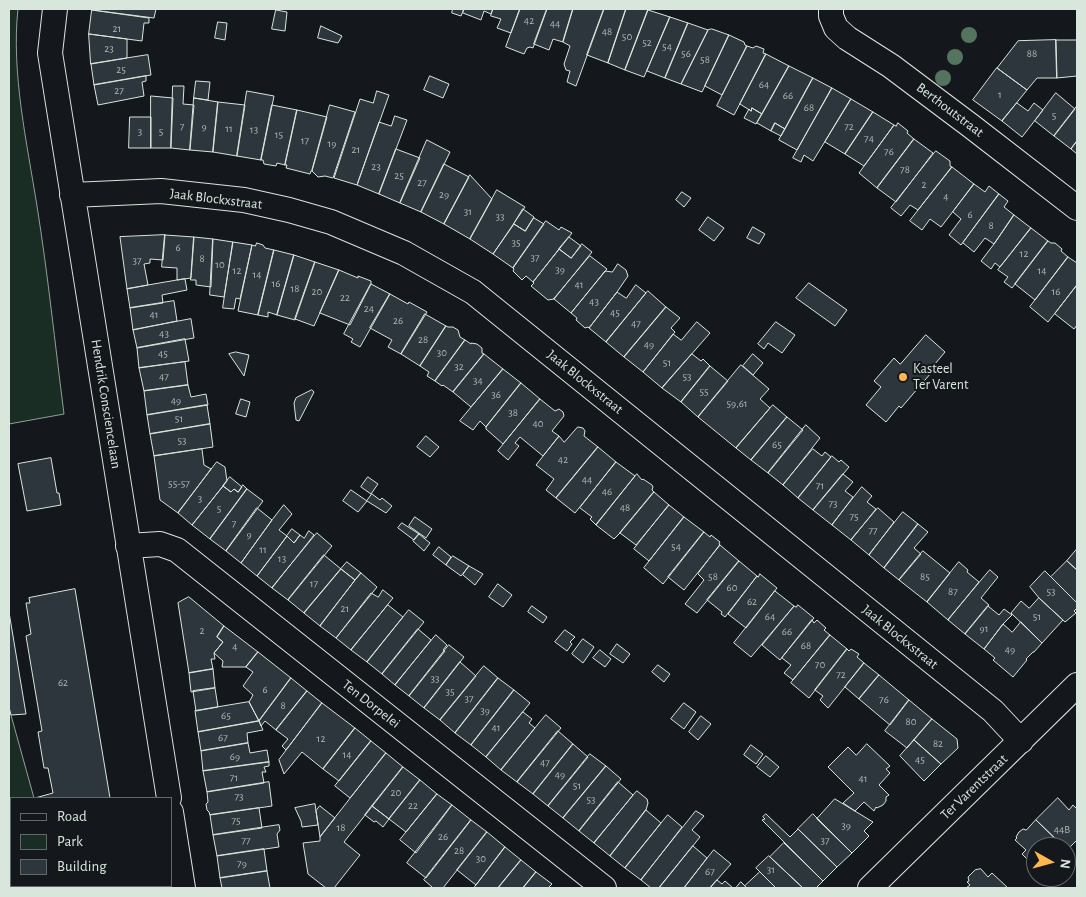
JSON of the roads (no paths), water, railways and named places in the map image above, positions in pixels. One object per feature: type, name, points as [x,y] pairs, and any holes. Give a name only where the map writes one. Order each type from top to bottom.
[{"type":"street","name":"Hendrik Consciencelaan","points":[[55,9],[50,53],[169,797]]},
{"type":"street","name":"Berthoutstraat","points":[[831,9],[831,16],[836,28],[847,38],[891,66],[1077,208]]},
{"type":"street","name":"Jaak Blockxstraat","points":[[72,195],[162,192],[244,200],[289,210],[331,222],[404,253],[473,292],[985,705],[1021,740]]},
{"type":"street","name":"Ten Dorpelei","points":[[128,546],[160,544],[177,550],[604,888]]},
{"type":"street","name":"Ter Varentstraat","points":[[870,888],[1077,684]]},
{"type":"street","points":[[172,820],[181,887]]},
{"type":"place","name":"Kasteel Ter Varent","points":[[903,377]]}]
